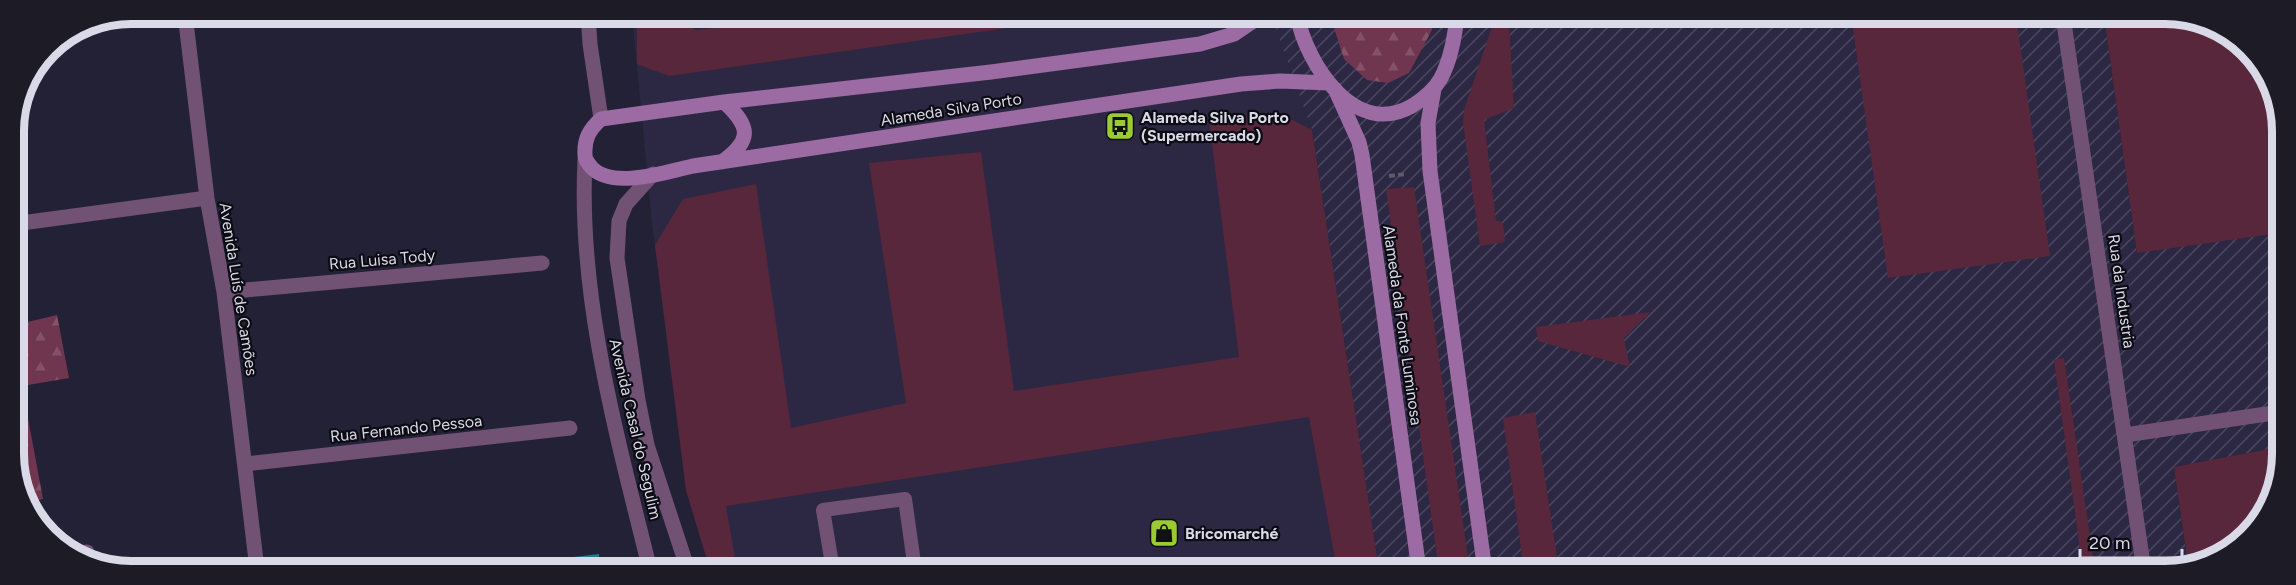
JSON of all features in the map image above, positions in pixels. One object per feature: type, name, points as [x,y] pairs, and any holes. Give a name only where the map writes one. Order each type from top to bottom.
[{"type":"main road","name":"Alameda Silva Porto","points":[[601,119],[724,102],[991,72],[1200,44],[1234,34],[1249,24]]},
{"type":"main road","name":"Alameda da Fonte Luminosa","points":[[1300,24],[1306,45],[1318,68],[1332,86],[1359,142],[1418,561]]},
{"type":"main road","name":"Alameda da Fonte Luminosa","points":[[1332,86],[1362,110],[1391,113],[1404,111],[1434,88],[1441,78],[1449,55],[1455,24]]},
{"type":"main road","name":"Alameda Silva Porto","points":[[585,160],[606,177],[622,179],[1241,84],[1280,81],[1332,86]]},
{"type":"main road","name":"Alameda da Fonte Luminosa","points":[[1434,88],[1428,123],[1430,171],[1484,561]]},
{"type":"main road","points":[[722,162],[736,152],[745,141],[745,129],[741,120],[724,102]]},
{"type":"main road","name":"Avenida Casal do Segulim","points":[[585,160],[588,133],[601,119]]},
{"type":"street","name":"Avenida Luís de Camões","points":[[186,24],[207,198],[225,292],[256,561]]},
{"type":"street","points":[[589,24],[601,119]]},
{"type":"street","name":"Rua da Industria","points":[[2064,24],[2143,561]]},
{"type":"street","name":"Avenida Casal do Segulim","points":[[585,160],[588,260],[597,338],[613,420],[648,561]]},
{"type":"street","name":"Avenida Casal do Segulim","points":[[653,174],[626,204],[619,221],[617,258],[636,388],[647,445],[685,561]]},
{"type":"street","points":[[24,223],[207,198]]},
{"type":"street","name":"Rua Luisa Tody","points":[[225,292],[543,262]]},
{"type":"street","points":[[2125,435],[2272,413]]},
{"type":"street","name":"Rua Fernando Pessoa","points":[[246,464],[570,428]]},
{"type":"lane","points":[[832,561],[823,510],[905,499],[914,561]]},
{"type":"path","points":[[1365,179],[1430,171]]},
{"type":"shaded area","points":[[633,24],[1274,24],[1312,130],[1378,561],[707,561],[686,490],[652,223]]},
{"type":"shaded area","points":[[637,24],[684,24],[696,30],[754,24],[1035,24],[669,76],[637,64]]},
{"type":"shaded area","points":[[1274,24],[2105,24],[2137,252],[2272,234],[2272,449],[2174,467],[2187,559],[2172,561],[1378,561],[1312,130]]},
{"type":"shaded area","points":[[1493,24],[1509,24],[1514,108],[1484,120],[1496,220],[1503,223],[1505,242],[1480,246],[1463,123],[1464,110]]},
{"type":"shaded area","points":[[1852,24],[2017,24],[2050,256],[1888,278]]},
{"type":"shaded area","points":[[2105,24],[2186,26],[2212,35],[2230,46],[2250,66],[2261,84],[2271,117],[2272,234],[2137,253]]},
{"type":"shaded area","points":[[1283,115],[1312,130],[1378,561],[1335,561],[1309,417],[726,506],[735,561],[707,561],[686,490],[655,245],[683,199],[756,184],[791,428],[906,403],[869,163],[981,152],[1014,391],[1239,357],[1209,120]]},
{"type":"shaded area","points":[[1414,187],[1469,561],[1438,561],[1386,189]]},
{"type":"shaded area","points":[[1651,312],[1624,338],[1630,367],[1538,341],[1536,327]]},
{"type":"shaded area","points":[[2064,358],[2094,561],[2082,561],[2054,360]]},
{"type":"shaded area","points":[[1535,412],[1557,561],[1523,561],[1503,418]]},
{"type":"shaded area","points":[[2272,449],[2270,475],[2264,495],[2250,519],[2230,539],[2218,547],[2187,559],[2174,467]]},
{"type":"green space","points":[[1333,24],[1432,24],[1432,30],[1409,73],[1388,83],[1367,80],[1344,59]]},
{"type":"green space","points":[[57,315],[69,378],[24,386],[24,323]]},
{"type":"green space","points":[[24,397],[43,499],[35,501],[26,475]]},
{"type":"water","points":[[599,554],[599,561],[557,561],[557,559]]},
{"type":"place","name":"Alameda Silva Porto (Supermercado)","points":[[1120,126]]},
{"type":"place","name":"Bricomarché","points":[[1164,533]]}]
